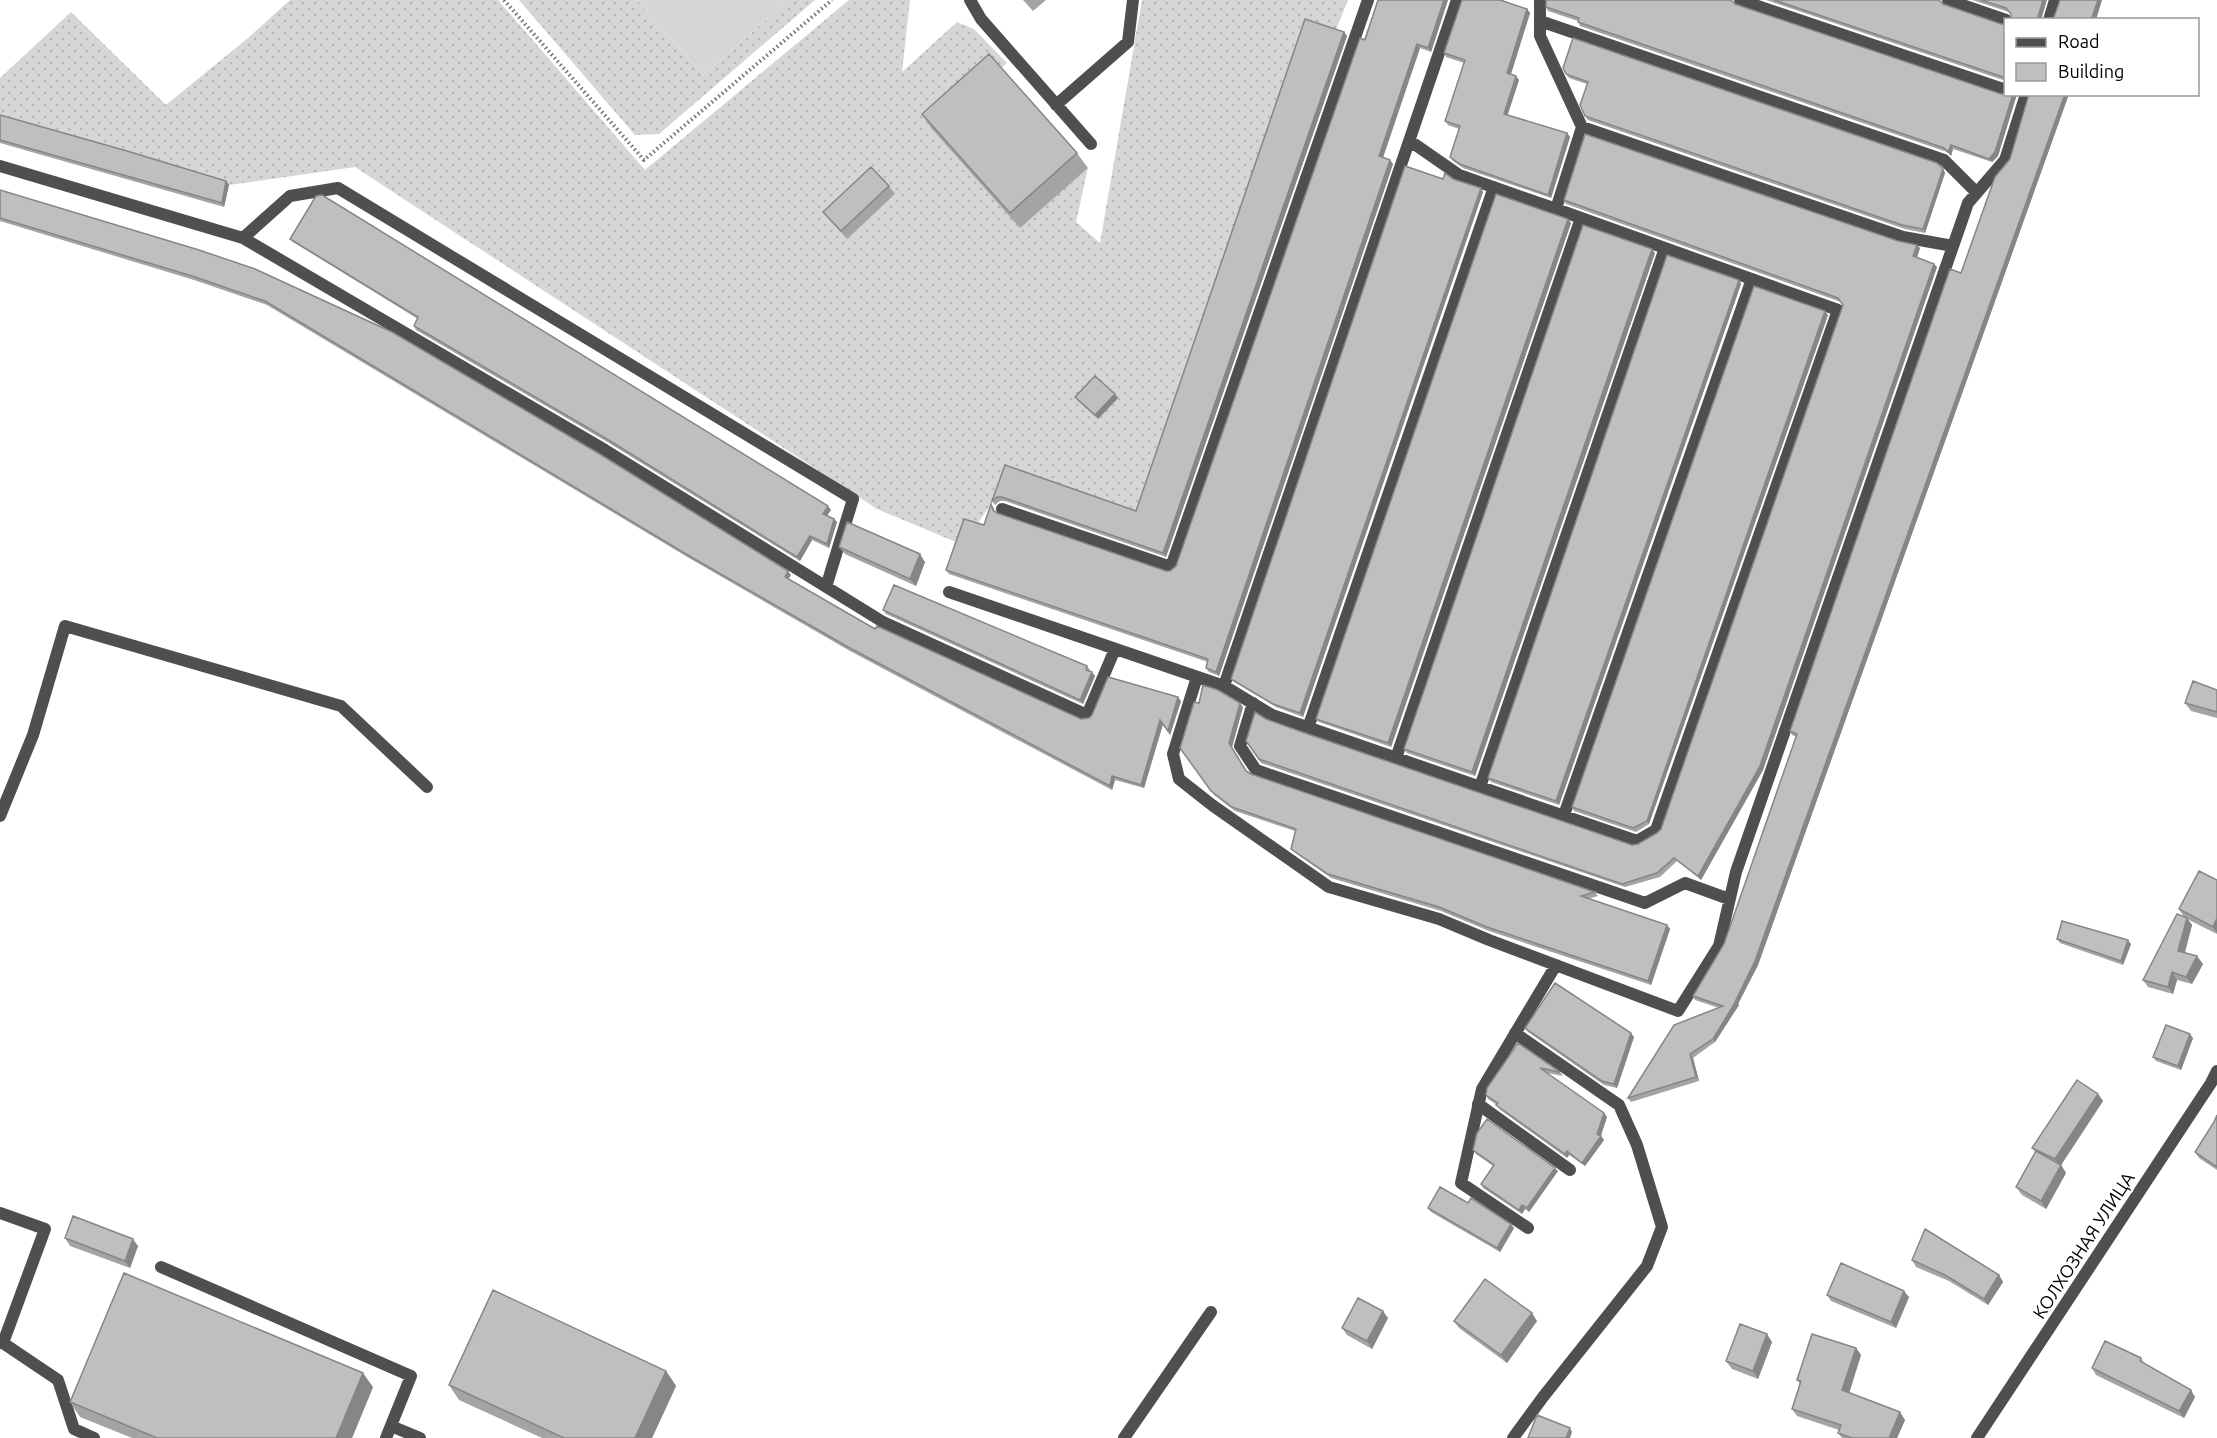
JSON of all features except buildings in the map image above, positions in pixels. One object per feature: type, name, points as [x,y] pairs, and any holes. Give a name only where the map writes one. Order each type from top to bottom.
[{"type":"street","points":[[970,0],[981,19],[1091,144]]},
{"type":"street","points":[[1056,105],[1128,42],[1133,0]]},
{"type":"street","points":[[1002,509],[1171,567],[1368,0]]},
{"type":"street","points":[[1224,686],[1458,0]]},
{"type":"street","points":[[1540,0],[1540,36],[1582,127],[1556,209]]},
{"type":"street","points":[[1740,0],[2004,89]]},
{"type":"street","points":[[1948,0],[2004,19]]},
{"type":"street","points":[[2050,18],[2055,0]]},
{"type":"street","points":[[1540,21],[1944,160],[1977,193]]},
{"type":"street","points":[[1197,677],[1173,754],[1179,779],[1212,805],[1329,887],[1439,919],[1678,1011],[1719,946],[1736,872],[1968,202],[2005,160],[2023,96]]},
{"type":"street","points":[[1582,127],[1903,237],[1953,246]]},
{"type":"street","points":[[949,592],[1224,686],[1272,715],[1636,841],[1656,830],[1838,310],[1459,175],[1410,141]]},
{"type":"street","points":[[0,166],[243,238],[605,450],[884,622],[1087,715],[1115,649]]},
{"type":"street","points":[[1308,728],[1494,187]]},
{"type":"street","points":[[243,238],[290,196],[338,188],[853,499],[826,587]]},
{"type":"street","points":[[1396,758],[1581,218]]},
{"type":"street","points":[[1480,786],[1665,248]]},
{"type":"street","points":[[1564,815],[1752,279]]},
{"type":"street","points":[[0,816],[33,735],[65,626],[341,706],[427,787]]},
{"type":"street","points":[[1253,704],[1240,746],[1256,770],[1645,903],[1685,883],[1730,899]]},
{"type":"street","points":[[1528,1228],[1461,1183],[1482,1089],[1556,965]]},
{"type":"street","points":[[1513,1438],[1647,1266],[1662,1227],[1637,1144],[1619,1105],[1515,1034]]},
{"type":"street","name":"КОЛХОЗНАЯ УЛИЦА","points":[[1977,1438],[2217,1071]]},
{"type":"street","points":[[1478,1104],[1570,1170]]},
{"type":"street","points":[[0,1213],[45,1229],[1,1343],[58,1380],[74,1429],[94,1438]]},
{"type":"street","points":[[161,1267],[411,1376],[386,1438]]},
{"type":"street","points":[[1124,1438],[1211,1312]]},
{"type":"street","points":[[391,1426],[420,1438]]},
{"type":"path","points":[[504,0],[644,160],[832,0]]},
{"type":"shaded area","points":[[290,0],[498,0],[645,170],[849,0],[910,0],[902,72],[957,22],[974,29],[1007,63],[933,129],[1020,227],[1088,168],[1076,222],[1100,243],[1142,0],[1348,0],[1139,515],[999,492],[963,545],[877,509],[355,167],[229,185],[0,119],[0,78],[71,12],[166,105],[248,38]]},
{"type":"shaded area","points":[[519,0],[637,0],[703,75],[789,0],[815,0],[659,134],[635,135]]},
{"type":"shaded area","points":[[637,0],[789,0],[703,75]]}]
